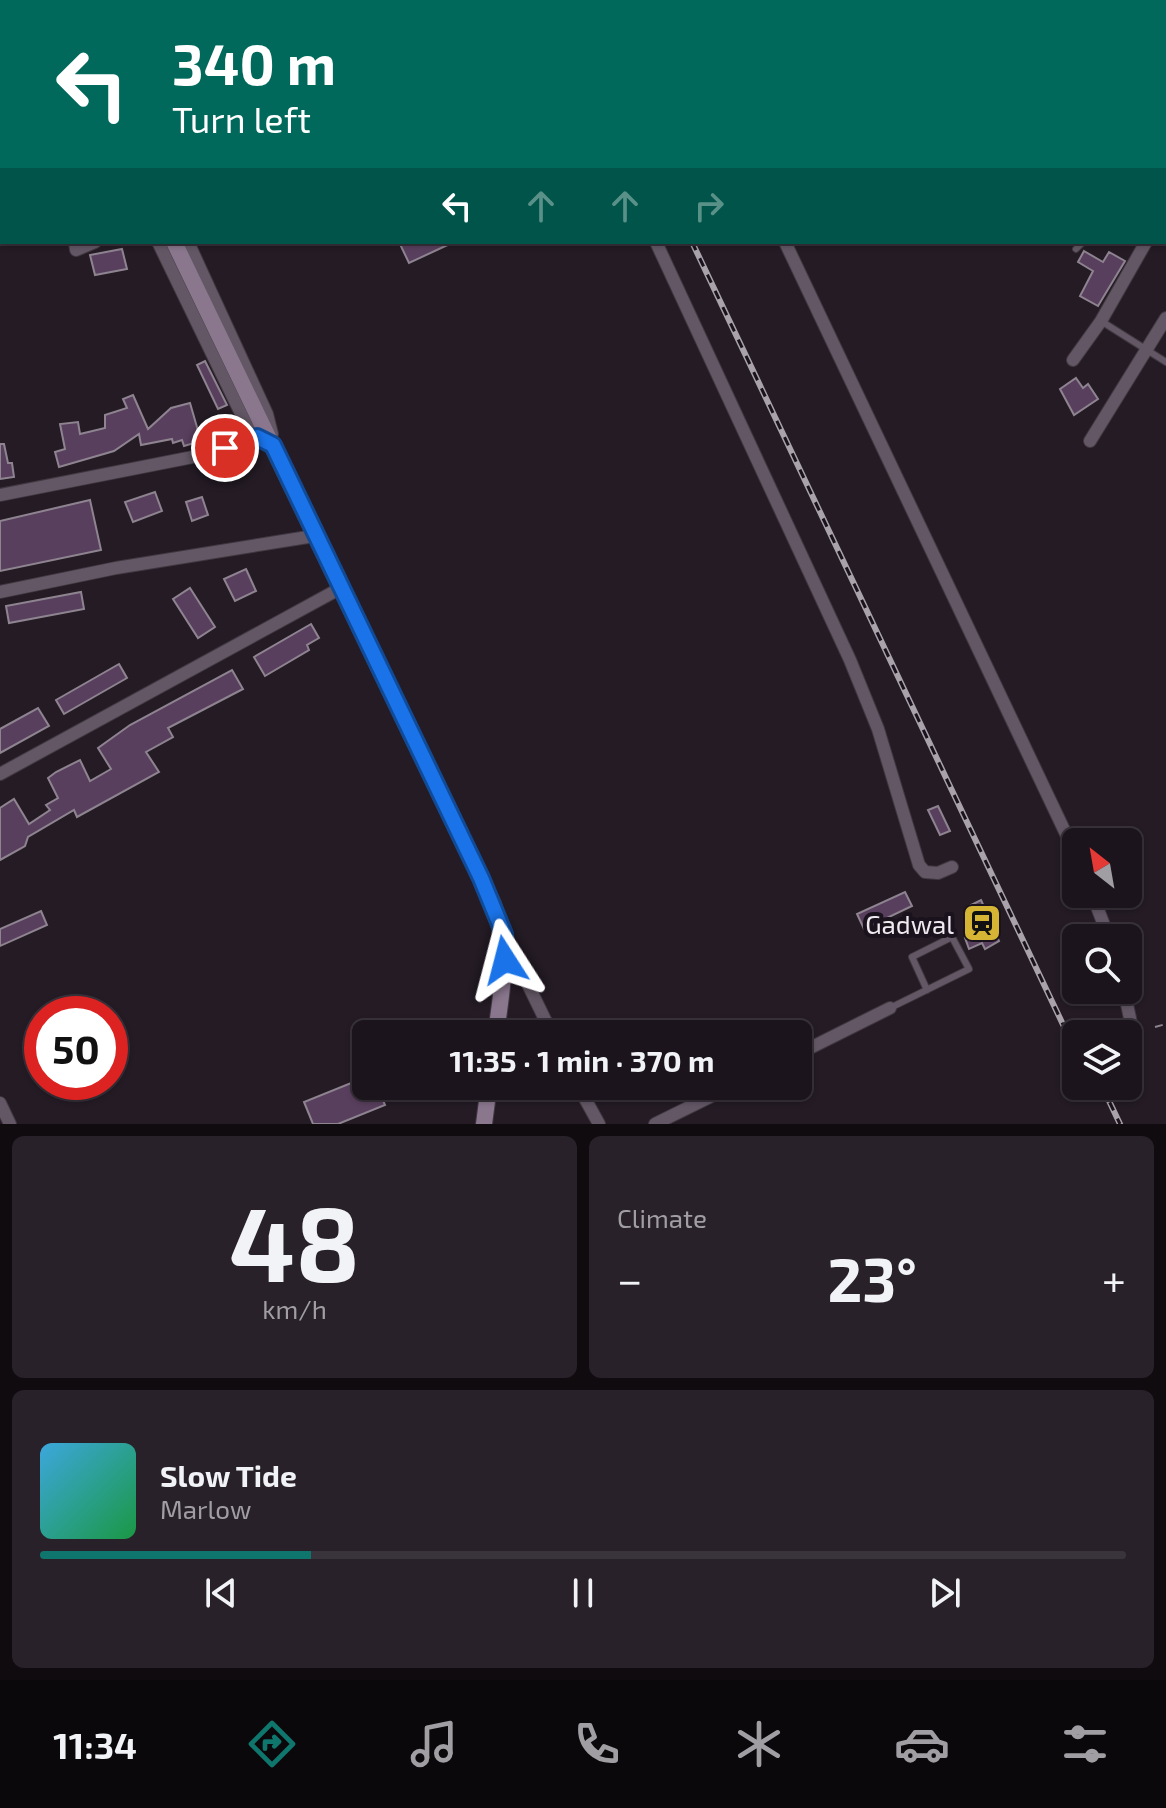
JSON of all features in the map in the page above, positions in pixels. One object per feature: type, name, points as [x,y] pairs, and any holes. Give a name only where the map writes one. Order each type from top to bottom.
[{"type":"main road","points":[[175,244],[339,589],[470,853],[504,934],[505,960],[498,1020]]},
{"type":"main road","points":[[484,1124],[487,1100]]},
{"type":"street","points":[[75,244],[76,250],[90,244]]},
{"type":"street","points":[[159,244],[247,426],[257,437],[273,445]]},
{"type":"street","points":[[189,244],[267,414],[273,445]]},
{"type":"street","points":[[657,244],[850,660],[878,729],[919,865],[925,872],[938,873],[952,867]]},
{"type":"street","points":[[786,244],[1063,828]]},
{"type":"street","points":[[1073,360],[1101,321],[1145,244]]},
{"type":"street","points":[[1090,441],[1166,318]]},
{"type":"street","points":[[0,495],[203,455],[257,437]]},
{"type":"street","points":[[0,592],[116,568],[314,536]]},
{"type":"street","points":[[0,774],[339,589]]},
{"type":"street","points":[[504,934],[545,1020]]},
{"type":"street","points":[[812,1047],[890,1008]]},
{"type":"street","points":[[586,1100],[599,1124]]},
{"type":"street","points":[[655,1124],[704,1100]]},
{"type":"street","points":[[0,1103],[10,1124]]},
{"type":"lane","points":[[1076,249],[1081,244]]},
{"type":"lane","points":[[1101,321],[1166,362]]},
{"type":"lane","points":[[890,1008],[927,990],[969,969],[952,937],[912,957],[927,990]]},
{"type":"path","points":[[1155,1027],[1166,1024]]},
{"type":"building","points":[[400,244],[450,244],[409,263]]},
{"type":"building","points":[[122,249],[127,269],[95,275],[90,255]]},
{"type":"building","points":[[1084,251],[1103,262],[1109,252],[1125,261],[1098,306],[1080,296],[1093,271],[1078,262]]},
{"type":"building","points":[[205,361],[227,405],[218,409],[197,365]]},
{"type":"building","points":[[1076,378],[1083,388],[1088,384],[1098,399],[1074,415],[1060,389]]},
{"type":"building","points":[[133,395],[148,429],[171,408],[190,403],[201,441],[184,446],[182,440],[173,443],[172,439],[141,445],[139,434],[114,451],[59,467],[55,452],[65,449],[60,424],[78,422],[80,434],[105,428],[105,415],[127,408],[123,399]]},
{"type":"building","points":[[0,444],[4,444],[14,477],[0,479]]},
{"type":"building","points":[[155,492],[162,511],[133,522],[125,502]]},
{"type":"building","points":[[202,497],[208,515],[192,521],[186,502]]},
{"type":"building","points":[[90,500],[101,550],[0,571],[0,521]]},
{"type":"building","points":[[246,569],[256,591],[235,601],[224,579]]},
{"type":"building","points":[[190,588],[215,627],[198,638],[173,599]]},
{"type":"building","points":[[81,592],[84,609],[9,623],[6,606]]},
{"type":"building","points":[[311,624],[319,638],[307,645],[309,650],[265,676],[254,657]]},
{"type":"building","points":[[119,664],[127,678],[64,714],[56,700]]},
{"type":"building","points":[[232,670],[243,689],[168,728],[173,737],[146,752],[159,772],[77,817],[74,810],[28,837],[25,846],[0,860],[0,808],[14,799],[29,824],[50,810],[46,805],[58,798],[48,778],[80,760],[90,781],[111,769],[98,748],[130,725]]},
{"type":"building","points":[[38,708],[49,726],[0,753],[0,729]]},
{"type":"building","points":[[938,806],[950,831],[940,835],[928,810]]},
{"type":"building","points":[[905,892],[912,906],[864,929],[857,914]]},
{"type":"building","points":[[981,900],[999,941],[985,949],[982,943],[969,949],[965,938],[976,933],[973,927],[979,924],[971,905]]},
{"type":"building","points":[[41,911],[47,925],[0,946],[0,929]]},
{"type":"building","points":[[352,1083],[352,1100],[383,1100],[385,1105],[338,1124],[313,1124],[304,1102]]},
{"type":"railway","points":[[693,244],[1062,1022]]},
{"type":"railway","points":[[1109,1100],[1120,1124]]},
{"type":"place","name":"Gadwal","points":[[982,923]]},
{"type":"route","points":[[225,448],[257,437],[273,445],[493,904],[504,934],[505,960]]}]
